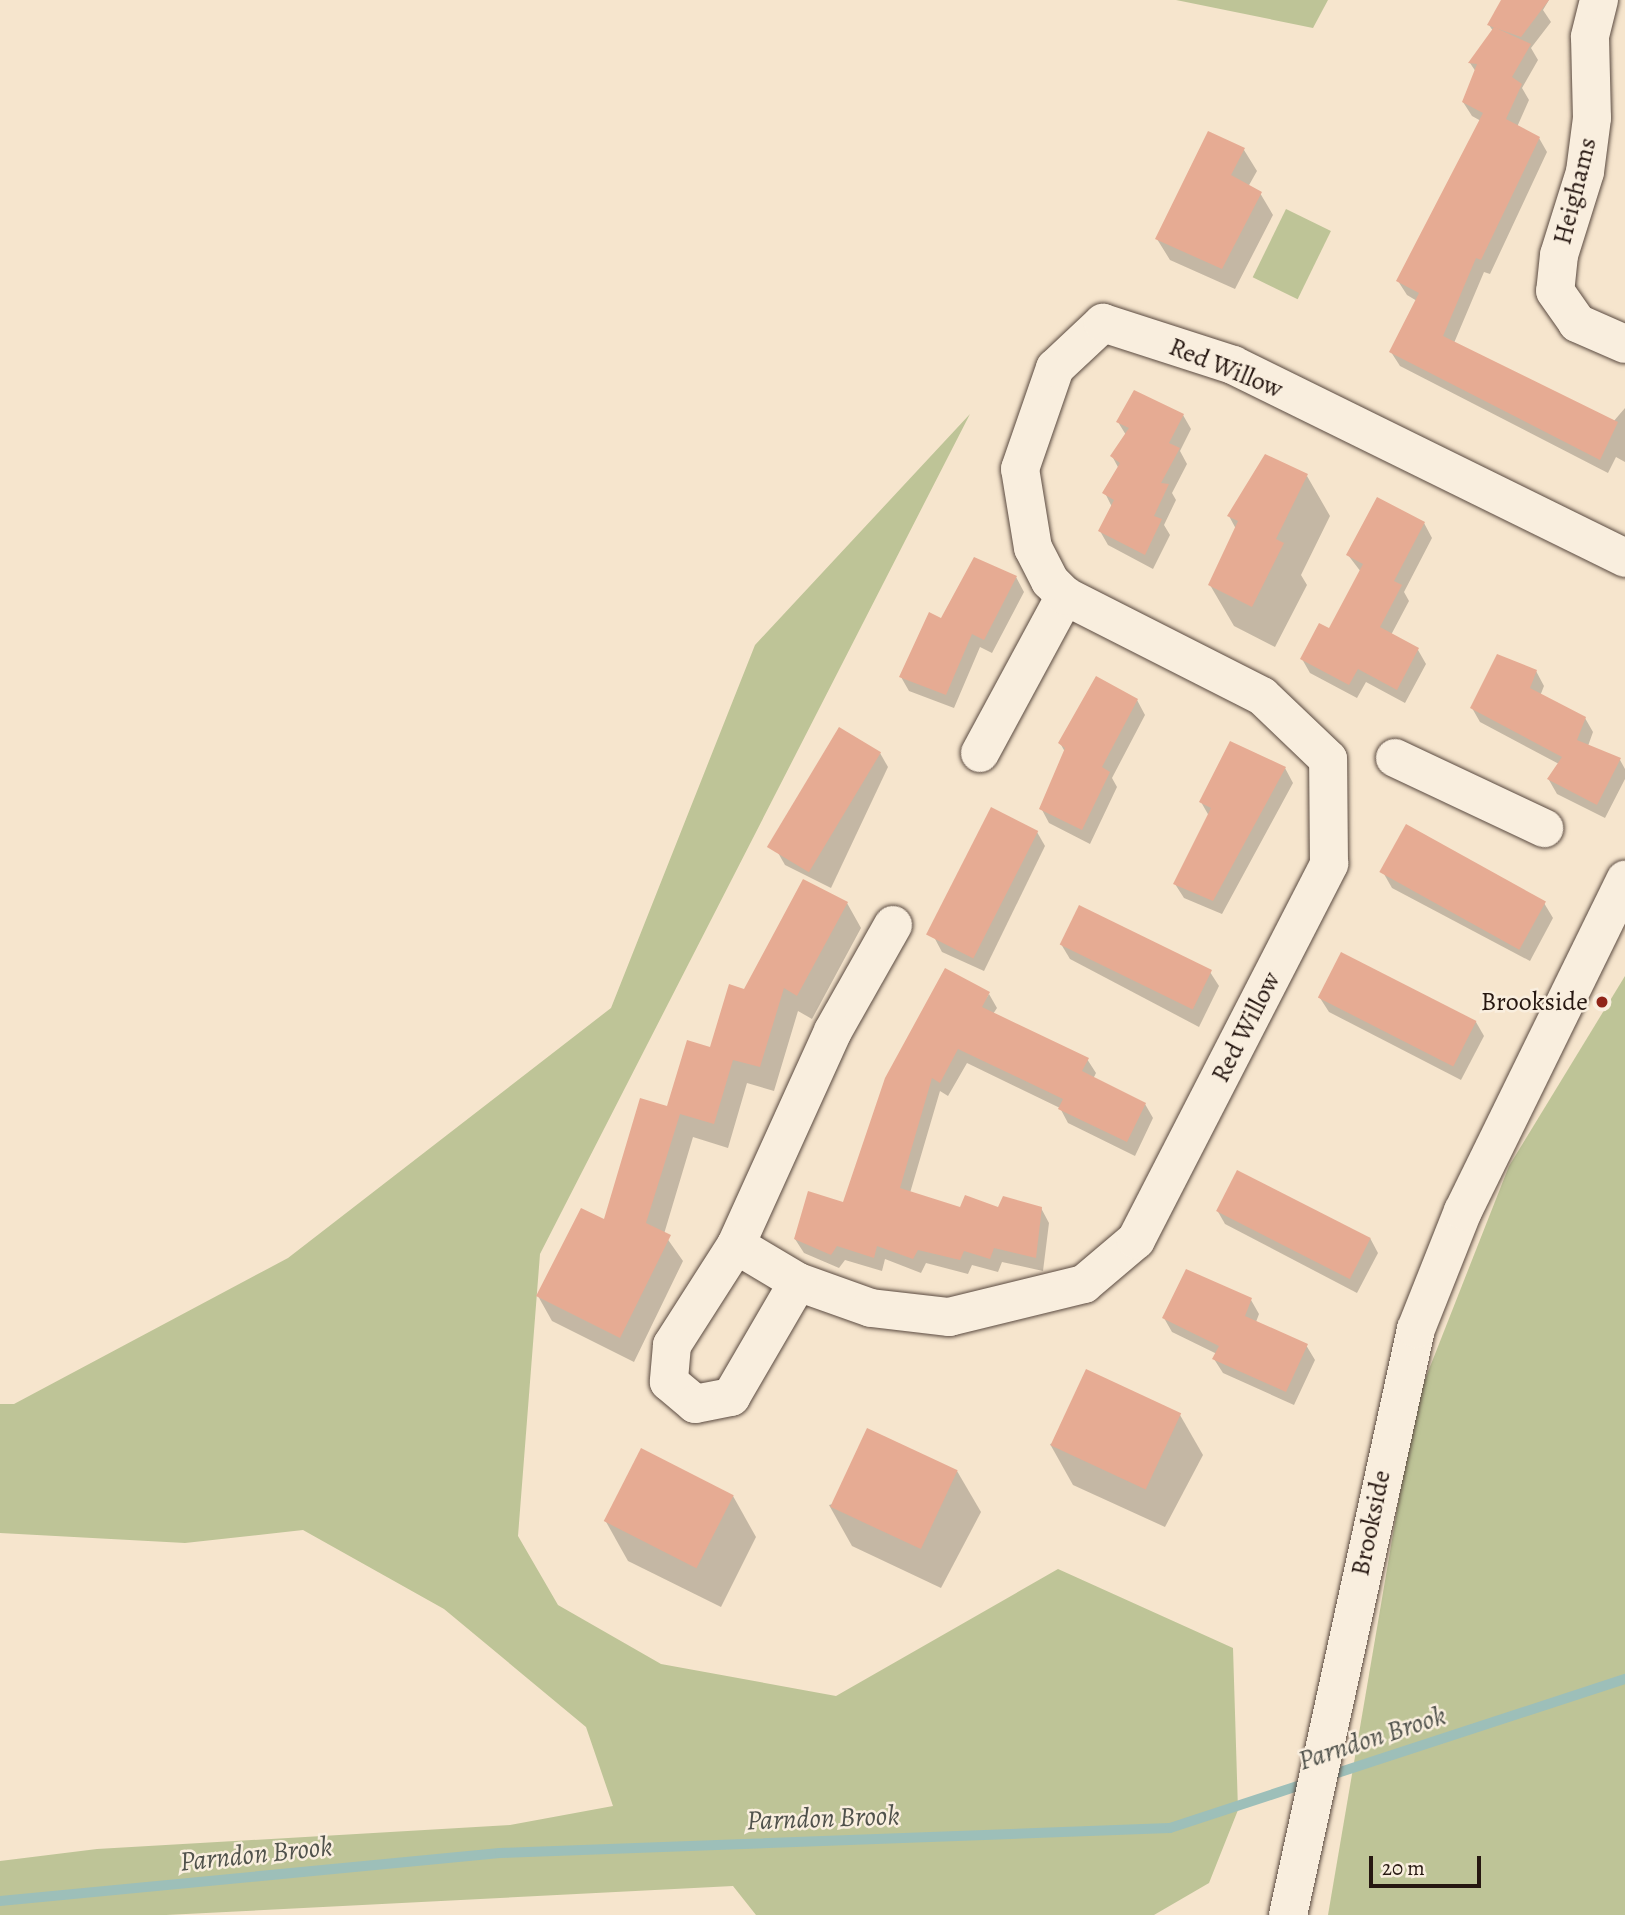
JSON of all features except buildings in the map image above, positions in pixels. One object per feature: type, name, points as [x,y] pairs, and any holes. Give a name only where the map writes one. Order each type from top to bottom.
[{"type":"street","name":"Heighams","points":[[1599,0],[1590,37],[1592,118],[1585,172],[1559,255],[1555,291],[1577,323],[1625,344]]},
{"type":"street","name":"Red Willow","points":[[736,1245],[798,1282],[871,1307],[949,1317],[1084,1284],[1136,1240],[1329,864],[1328,759],[1262,696],[1065,596],[1049,581],[1033,548],[1020,469],[1055,368],[1103,323],[1233,365],[1625,558]]},
{"type":"street","points":[[980,753],[1065,596]]},
{"type":"street","points":[[1395,758],[1544,828]]},
{"type":"street","name":"Brookside","points":[[1288,1915],[1416,1329],[1463,1211],[1625,880]]},
{"type":"street","points":[[798,1282],[731,1397],[695,1404],[669,1382],[672,1345],[736,1245],[833,1031],[892,925]]},
{"type":"green space","points":[[1176,0],[1328,0],[1313,28]]},
{"type":"green space","points":[[1286,209],[1331,231],[1298,299],[1253,277]]},
{"type":"green space","points":[[970,414],[540,1254],[518,1536],[558,1605],[661,1664],[836,1696],[1058,1569],[1233,1648],[1238,1810],[1209,1883],[1154,1915],[756,1915],[733,1886],[166,1915],[0,1915],[0,1861],[97,1849],[510,1825],[613,1806],[586,1727],[444,1609],[303,1530],[185,1543],[0,1533],[0,1404],[14,1404],[288,1258],[611,1008],[755,645]]},
{"type":"green space","points":[[1625,976],[1625,1915],[1328,1915],[1415,1405],[1509,1166]]},
{"type":"waterway","name":"Parndon Brook","points":[[1325,1777],[1625,1679]]},
{"type":"waterway","name":"Parndon Brook","points":[[0,1901],[500,1853],[1170,1828],[1310,1782]]},
{"type":"place","name":"Brookside","points":[[1602,1002]]}]
